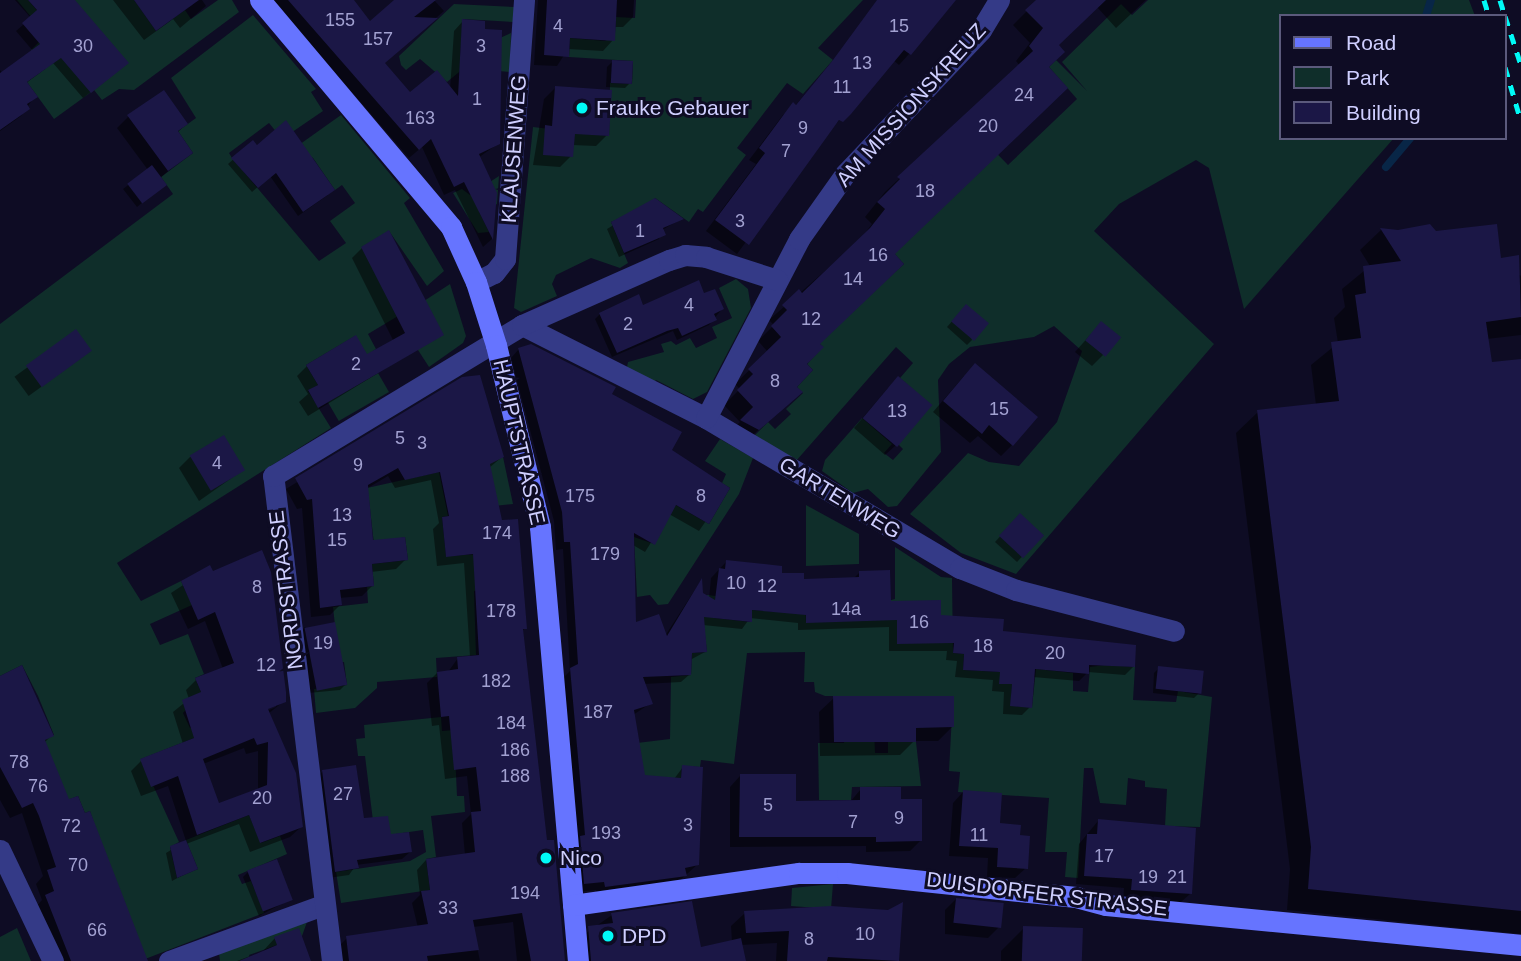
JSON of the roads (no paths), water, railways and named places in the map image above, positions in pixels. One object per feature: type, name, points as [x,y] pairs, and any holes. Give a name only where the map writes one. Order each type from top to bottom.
[{"type":"main road","name":"HAUPTSTRASSE","points":[[260,0],[451,226],[476,282],[496,345],[540,527],[578,961]]},
{"type":"main road","name":"DUISDORFER STRASSE","points":[[573,905],[799,873],[847,873],[1076,897],[1106,905],[1521,945]]},
{"type":"street","name":"KLAUSENWEG","points":[[476,282],[494,273],[505,259],[524,0]]},
{"type":"street","name":"AM MISSIONSKREUZ","points":[[706,418],[799,239],[845,174],[981,30],[999,0]]},
{"type":"street","points":[[496,345],[522,325],[685,255],[777,281]]},
{"type":"street","name":"GARTENWEG","points":[[522,325],[706,418],[960,568],[1016,590],[1174,631]]},
{"type":"street","name":"NORDSTRASSE","points":[[332,961],[323,905],[273,476],[496,345]]},
{"type":"street","points":[[0,850],[53,961]]},
{"type":"street","points":[[169,961],[323,905]]},
{"type":"waterway","points":[[1427,14],[1431,0]]},
{"type":"waterway","points":[[1386,167],[1408,140]]},
{"type":"railway","points":[[1484,0],[1488,14]]},
{"type":"railway","points":[[1500,0],[1504,14]]},
{"type":"railway","points":[[1507,22],[1521,65]]},
{"type":"railway","points":[[1507,74],[1521,121]]},
{"type":"place","name":"Frauke Gebauer","points":[[582,108]]},
{"type":"place","name":"Nico","points":[[546,858]]},
{"type":"place","name":"DPD","points":[[608,936]]}]
